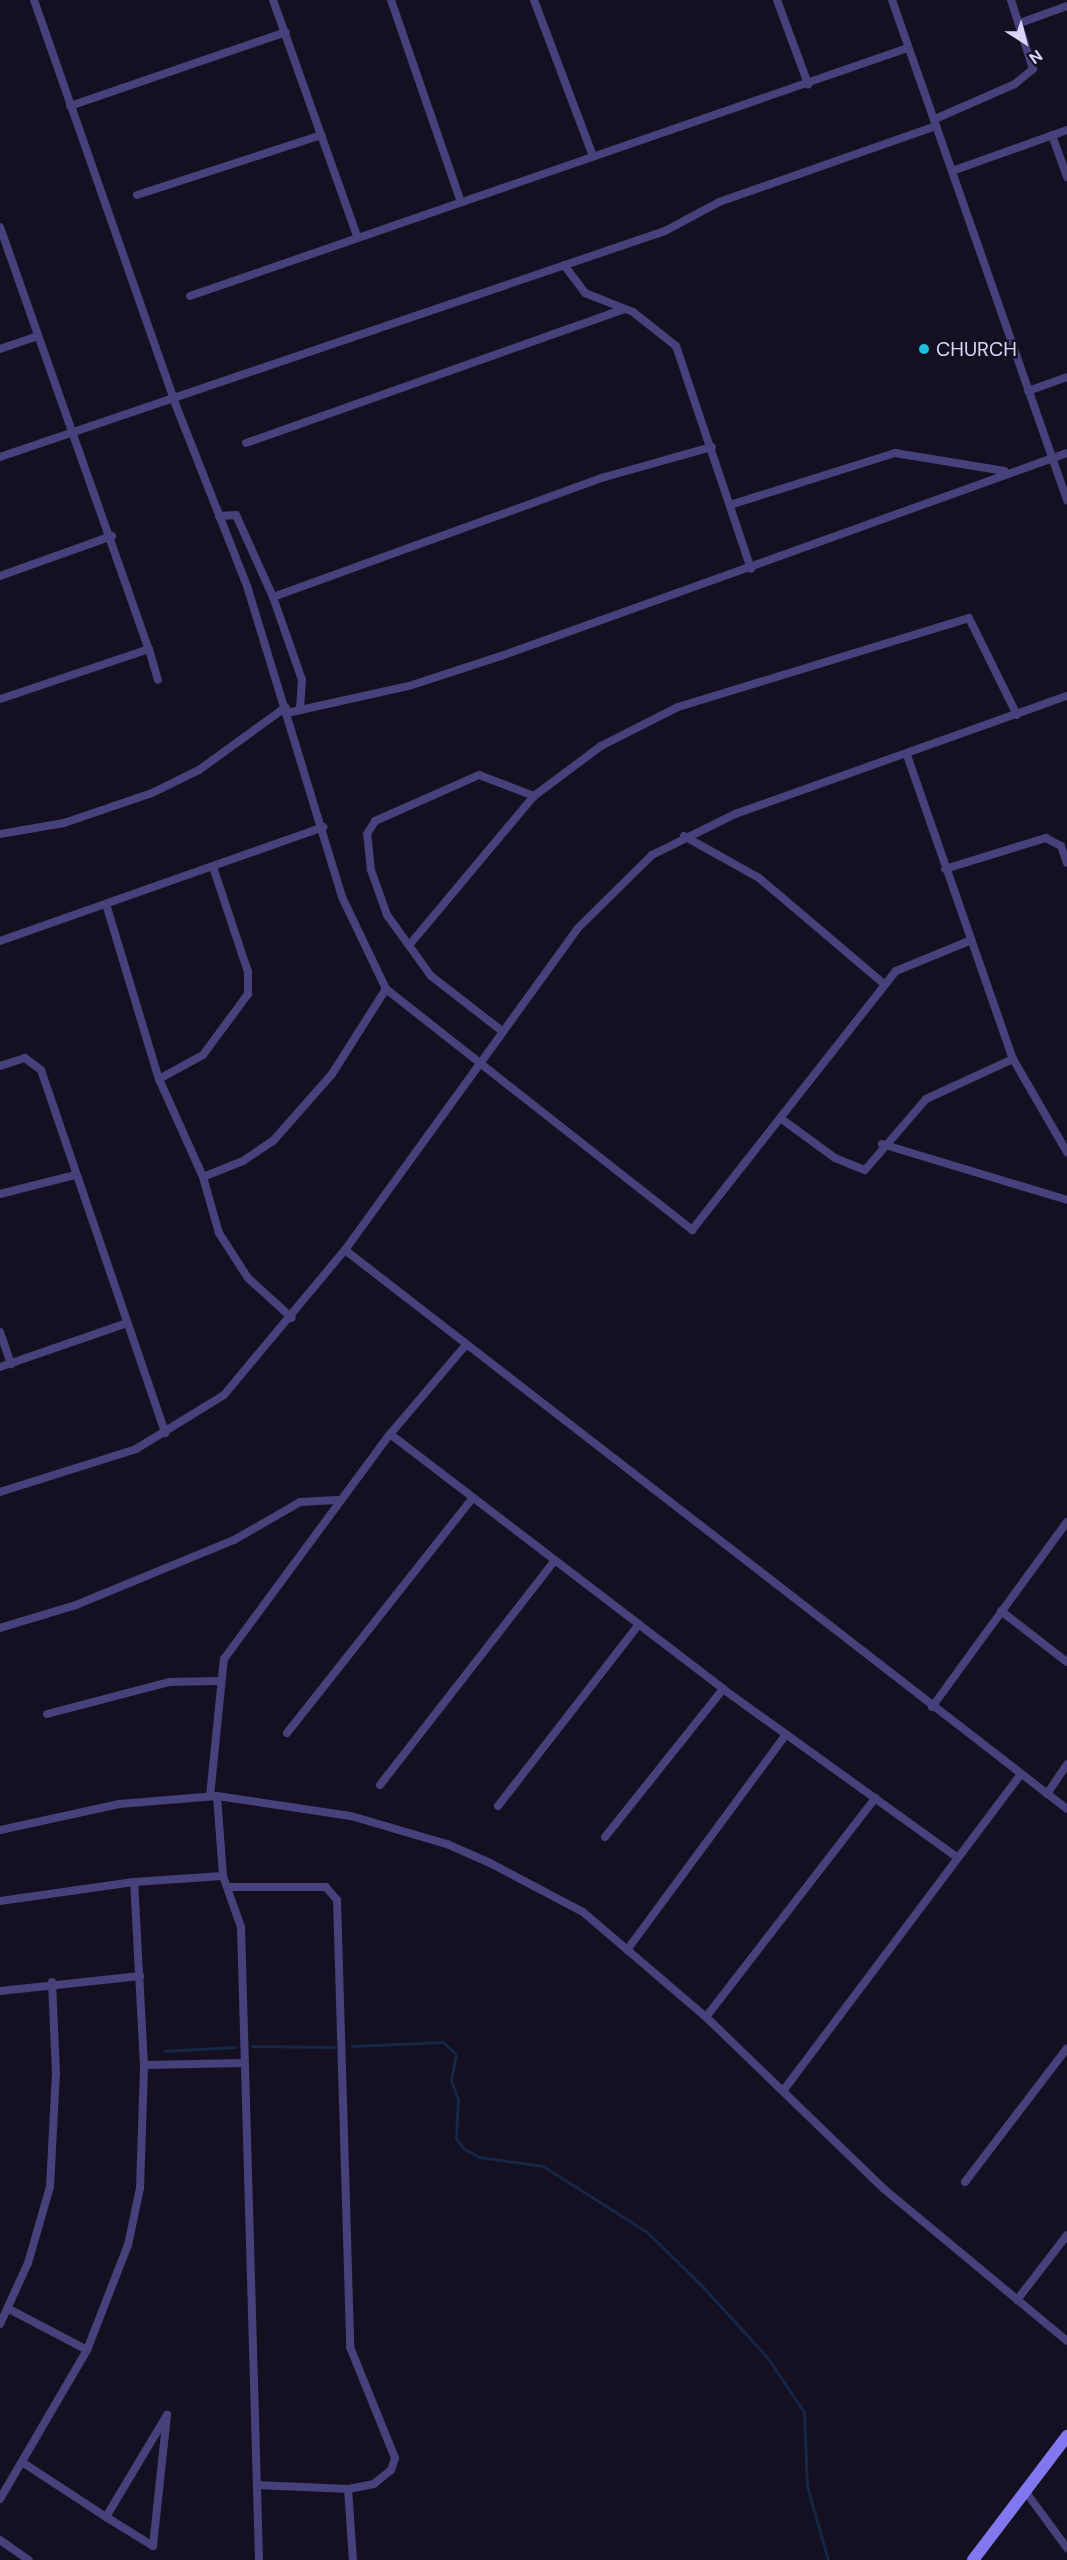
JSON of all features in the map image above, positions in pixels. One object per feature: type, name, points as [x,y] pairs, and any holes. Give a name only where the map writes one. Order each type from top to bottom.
[{"type":"street","points":[[34,0],[69,106],[173,398],[219,516],[286,710],[324,827],[349,916],[386,989],[684,1229],[699,1224],[783,1120],[884,984],[902,966],[969,941]]},
{"type":"street","points":[[273,0],[357,236]]},
{"type":"street","points":[[391,0],[461,202]]},
{"type":"street","points":[[534,0],[593,156]]},
{"type":"street","points":[[777,0],[808,84]]},
{"type":"street","points":[[892,0],[1067,500]]},
{"type":"street","points":[[0,457],[678,226],[719,202],[935,122],[1030,73],[1034,61],[1011,0]]},
{"type":"street","points":[[1020,23],[1067,6]]},
{"type":"street","points":[[69,106],[286,32]]},
{"type":"street","points":[[190,296],[357,236],[908,48]]},
{"type":"street","points":[[952,171],[1067,130]]},
{"type":"street","points":[[137,195],[322,135]]},
{"type":"street","points":[[1052,135],[1067,177]]},
{"type":"street","points":[[0,227],[71,433],[112,536],[158,680]]},
{"type":"street","points":[[564,265],[585,293],[624,309],[676,346],[752,568]]},
{"type":"street","points":[[246,443],[624,309]]},
{"type":"street","points":[[0,350],[38,336]]},
{"type":"street","points":[[1028,391],[1067,377]]},
{"type":"street","points":[[273,597],[605,477],[712,447]]},
{"type":"street","points":[[730,505],[895,453],[1007,472]]},
{"type":"street","points":[[0,834],[64,823],[152,793],[199,770],[286,710],[300,709],[445,675],[752,568],[1007,472],[1067,453]]},
{"type":"street","points":[[219,516],[236,515],[273,597],[302,680],[300,709]]},
{"type":"street","points":[[0,576],[112,536]]},
{"type":"street","points":[[411,943],[534,796],[602,746],[658,716],[956,617],[969,618],[977,629],[1017,715]]},
{"type":"street","points":[[0,699],[149,649]]},
{"type":"street","points":[[0,1492],[82,1463],[112,1459],[165,1432],[224,1395],[292,1318],[345,1250],[502,1031],[610,892],[684,836],[1067,696]]},
{"type":"street","points":[[907,755],[969,941],[1012,1059],[1067,1152]]},
{"type":"street","points":[[502,1031],[431,976],[411,943],[387,915],[379,894],[369,826],[479,775],[534,796]]},
{"type":"street","points":[[0,941],[324,827]]},
{"type":"street","points":[[684,836],[759,878],[884,984]]},
{"type":"street","points":[[945,869],[1046,838],[1061,846],[1067,863]]},
{"type":"street","points":[[159,1079],[203,1055],[248,994],[248,972],[213,867]]},
{"type":"street","points":[[106,904],[159,1079],[203,1177],[232,1258],[292,1318]]},
{"type":"street","points":[[203,1177],[243,1161],[273,1141],[332,1074],[386,989]]},
{"type":"street","points":[[0,1066],[25,1058],[41,1070],[124,1324],[165,1432]]},
{"type":"street","points":[[783,1120],[859,1170],[871,1167],[882,1144],[941,1088],[1012,1059]]},
{"type":"street","points":[[882,1144],[1067,1200]]},
{"type":"street","points":[[0,1194],[75,1175]]},
{"type":"street","points":[[345,1250],[465,1346],[1067,1809]]},
{"type":"street","points":[[0,1368],[124,1324]]},
{"type":"street","points":[[0,1332],[11,1364]]},
{"type":"street","points":[[259,2560],[240,1927],[229,1887],[223,1876],[214,1796],[220,1730],[218,1681],[234,1643],[337,1500],[465,1346]]},
{"type":"street","points":[[390,1434],[723,1689],[955,1856]]},
{"type":"street","points":[[287,1733],[472,1499]]},
{"type":"street","points":[[0,1628],[76,1605],[234,1540],[300,1502],[337,1500]]},
{"type":"street","points":[[932,1707],[1067,1522]]},
{"type":"street","points":[[380,1785],[555,1560]]},
{"type":"street","points":[[1001,1611],[1067,1662]]},
{"type":"street","points":[[498,1806],[639,1624]]},
{"type":"street","points":[[47,1714],[169,1682],[218,1681]]},
{"type":"street","points":[[605,1837],[723,1689]]},
{"type":"street","points":[[627,1950],[786,1734]]},
{"type":"street","points":[[1047,1794],[1067,1764]]},
{"type":"street","points":[[783,2091],[955,1856],[1020,1775]]},
{"type":"street","points":[[0,1830],[119,1804],[214,1796],[351,1816],[447,1844],[583,1912],[706,2017],[884,2189],[1067,2341]]},
{"type":"street","points":[[706,2017],[875,1798]]},
{"type":"street","points":[[0,1901],[134,1882],[223,1876]]},
{"type":"street","points":[[0,2499],[24,2464],[87,2350],[122,2264],[140,2188],[144,2065],[134,1882]]},
{"type":"street","points":[[229,1887],[326,1887],[337,1900],[350,2347],[395,2458],[392,2470],[374,2484],[348,2488],[257,2485]]},
{"type":"street","points":[[0,1991],[52,1982],[140,1976]]},
{"type":"street","points":[[0,2324],[9,2309],[50,2187],[56,2074],[52,1982]]},
{"type":"street","points":[[964,2182],[1067,2048]]},
{"type":"street","points":[[144,2065],[244,2062]]},
{"type":"street","points":[[1017,2300],[1067,2235]]},
{"type":"street","points":[[9,2309],[87,2350]]},
{"type":"street","points":[[24,2464],[106,2517],[153,2547],[167,2415],[106,2517]]},
{"type":"street","points":[[973,2560],[1067,2436]]},
{"type":"street","points":[[348,2488],[353,2560]]},
{"type":"street","points":[[1024,2491],[1067,2548]]},
{"type":"street","points":[[0,2540],[29,2560]]},
{"type":"waterway","points":[[352,2046],[443,2042],[456,2054],[451,2080],[458,2099],[456,2138],[463,2148],[479,2157],[543,2166],[647,2232],[703,2287],[767,2357],[804,2412],[807,2486],[828,2560]]},
{"type":"waterway","points":[[252,2046],[334,2047]]},
{"type":"waterway","points":[[164,2051],[235,2047]]},
{"type":"place","name":"CHURCH","points":[[924,349]]}]
